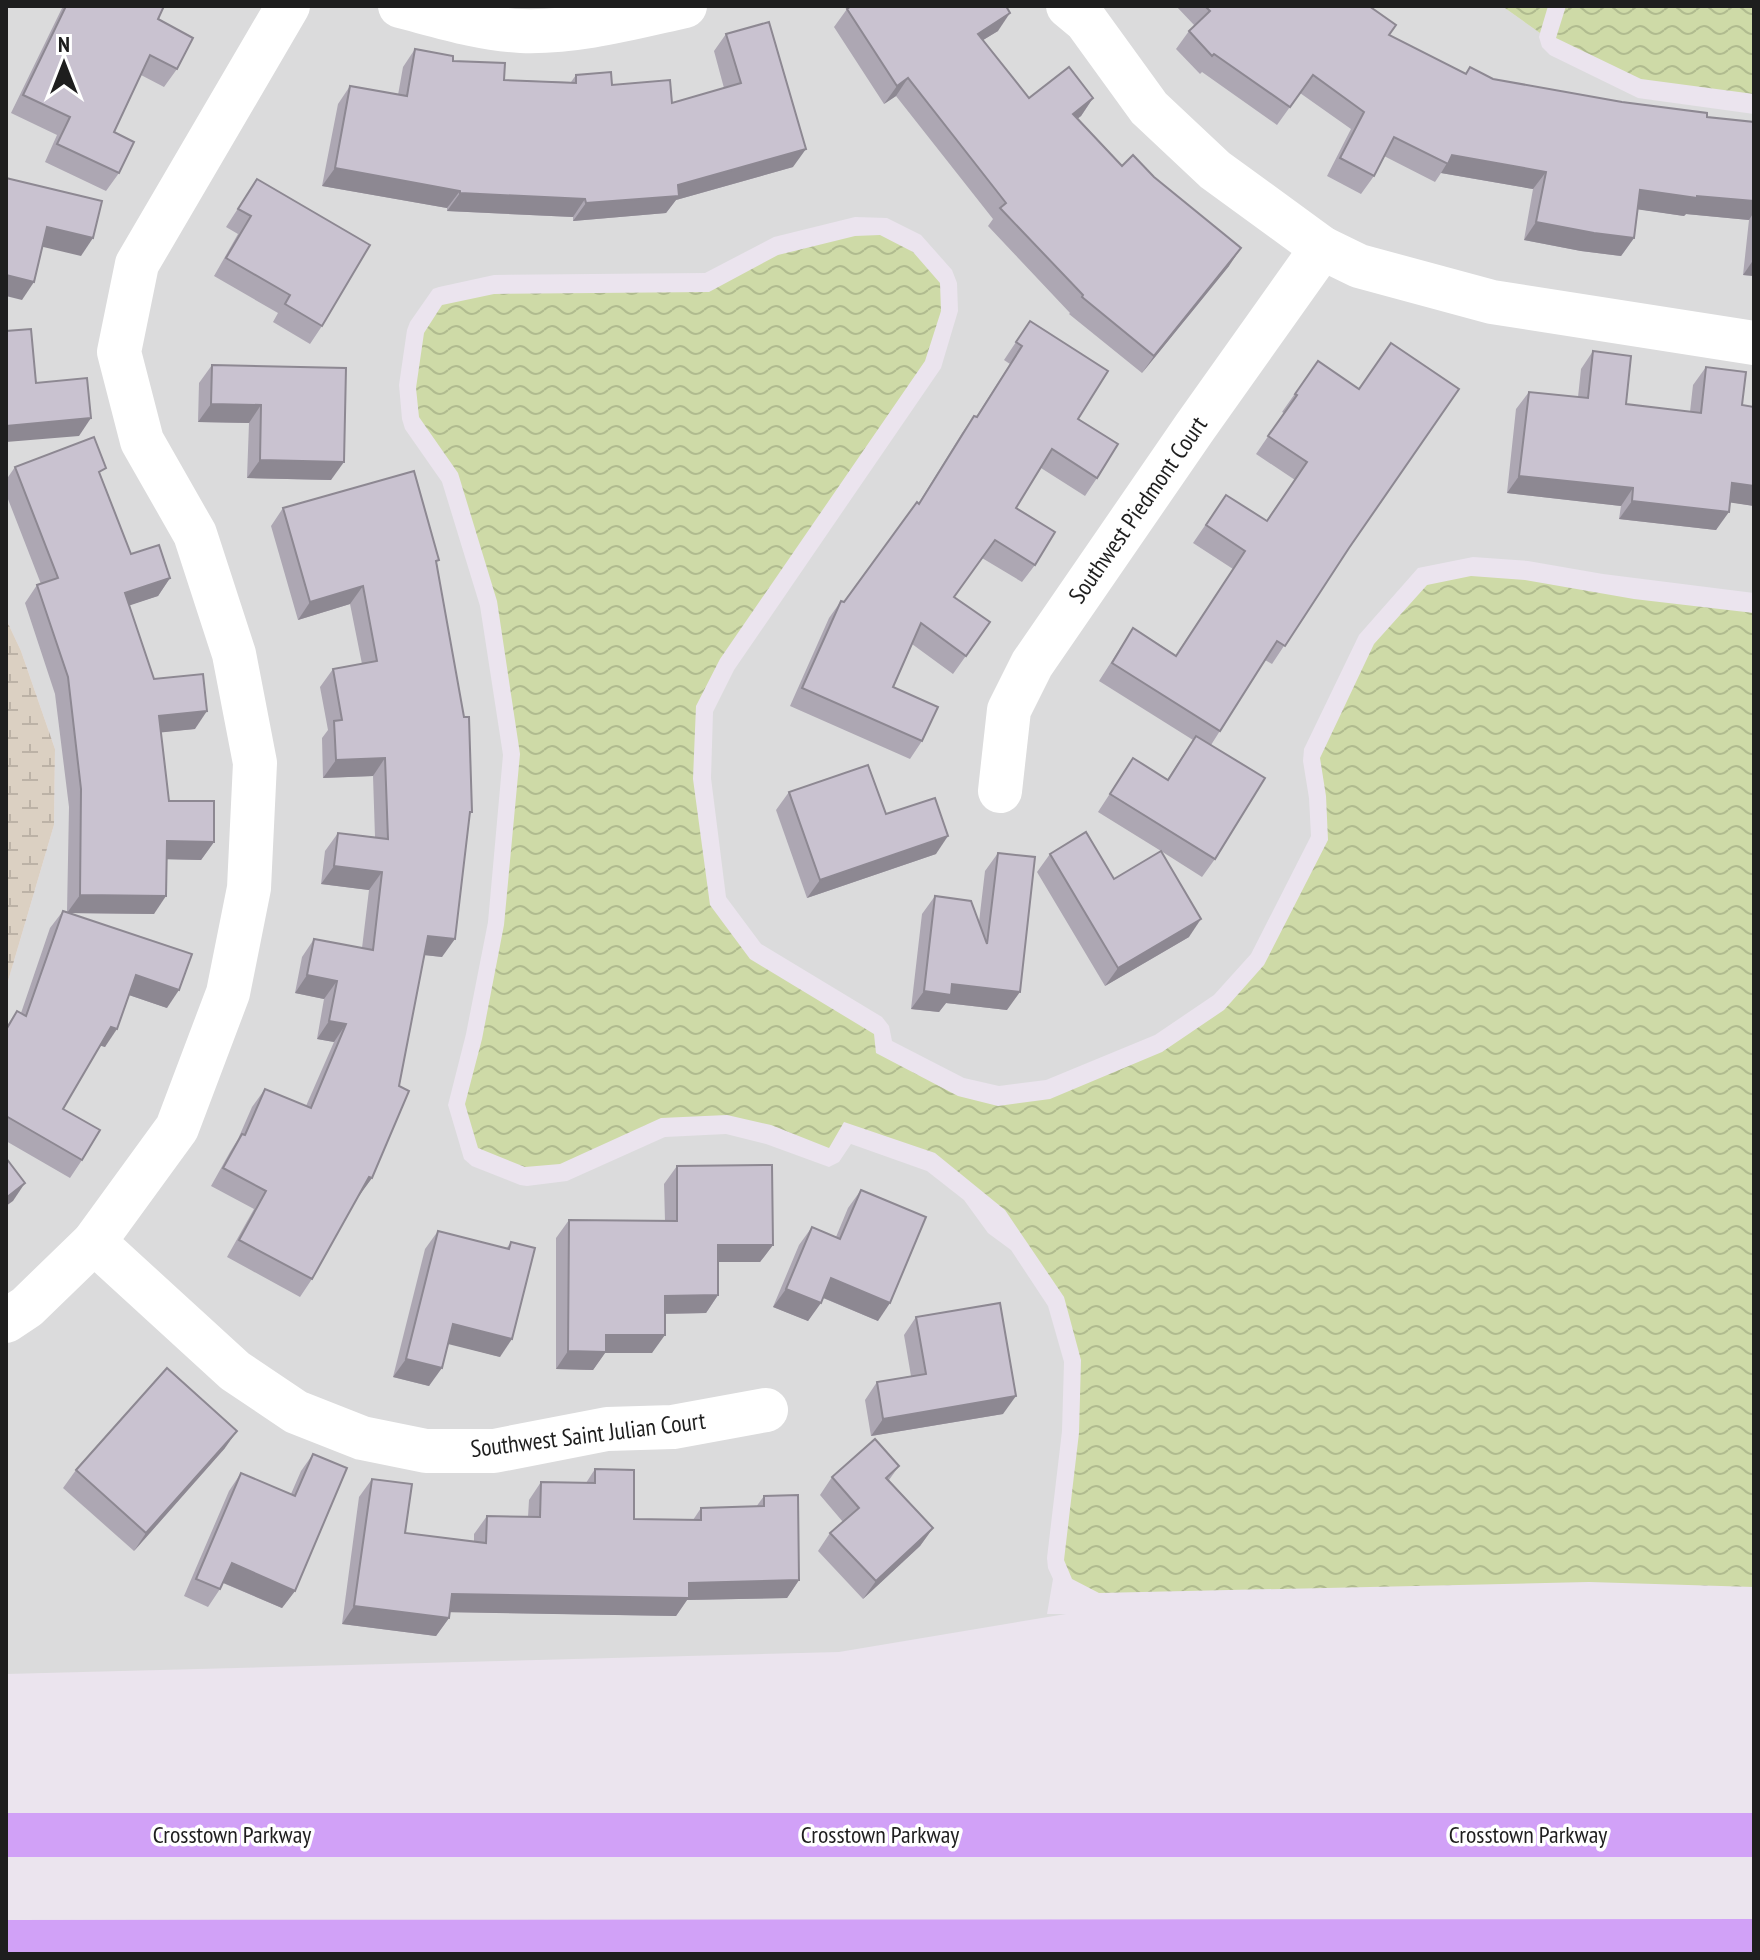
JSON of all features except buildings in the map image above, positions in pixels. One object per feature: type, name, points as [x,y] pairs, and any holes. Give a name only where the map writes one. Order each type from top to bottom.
[{"type":"main road","name":"Crosstown Parkway","points":[[6,1835],[1754,1835]]},
{"type":"main road","points":[[6,1942],[1754,1941]]},
{"type":"street","points":[[6,1321],[27,1307],[94,1242],[177,1128],[228,993],[249,888],[255,763],[234,654],[195,534],[142,441],[119,352],[137,264],[288,6]]},
{"type":"street","points":[[400,6],[465,22],[521,31],[595,27],[685,6]]},
{"type":"street","points":[[1068,6],[1086,21],[1149,108],[1215,170],[1322,248],[1359,266],[1492,302],[1754,343]]},
{"type":"street","name":"Southwest Piedmont Court","points":[[1000,791],[1009,710],[1032,664],[1322,248]]},
{"type":"street","name":"Southwest Saint Julian Court","points":[[94,1242],[235,1371],[296,1412],[362,1438],[426,1451],[494,1451],[607,1429],[673,1427],[766,1410]]},
{"type":"shaded area","points":[[6,6],[1502,6],[1540,33],[1542,47],[1550,55],[1638,98],[1754,114],[1754,593],[1528,561],[1473,557],[1418,568],[1359,635],[1304,749],[1311,836],[1251,954],[1214,995],[1155,1035],[1046,1080],[999,1086],[964,1078],[892,1041],[889,1026],[882,1017],[761,944],[726,897],[711,778],[713,712],[734,670],[941,368],[958,311],[957,283],[952,270],[921,235],[887,218],[855,217],[774,237],[705,273],[494,275],[439,287],[433,289],[410,322],[399,385],[402,419],[405,429],[442,482],[480,606],[503,755],[488,922],[466,1034],[448,1105],[464,1159],[472,1166],[527,1186],[567,1181],[665,1137],[726,1134],[766,1144],[829,1167],[839,1162],[851,1144],[927,1171],[964,1200],[988,1233],[1011,1250],[1048,1306],[1064,1362],[1062,1431],[1047,1558],[1053,1579],[1047,1614],[1066,1614],[839,1652],[6,1674],[6,988],[54,825],[55,749],[21,651],[6,619]]},
{"type":"green space","points":[[6,619],[21,651],[55,749],[54,825],[6,988]]},
{"type":"water","points":[[1502,6],[1548,6],[1540,33]]},
{"type":"water","points":[[1566,6],[1754,6],[1754,94],[1641,79],[1556,38]]},
{"type":"water","points":[[880,235],[913,252],[940,283],[941,311],[925,361],[720,659],[696,706],[693,779],[710,905],[750,959],[874,1034],[876,1053],[958,1096],[998,1106],[1050,1099],[1162,1052],[1224,1010],[1264,965],[1328,840],[1320,758],[1374,644],[1427,585],[1471,576],[1525,580],[1634,599],[1754,613],[1754,1587],[1589,1582],[1099,1593],[1072,1579],[1064,1560],[1079,1433],[1081,1360],[1064,1297],[1005,1210],[935,1153],[844,1122],[829,1148],[771,1125],[727,1115],[661,1118],[560,1164],[525,1167],[478,1148],[465,1104],[482,1039],[504,925],[520,754],[497,601],[458,473],[419,417],[416,388],[424,333],[442,305],[494,294],[709,292],[778,255],[855,236]]}]
